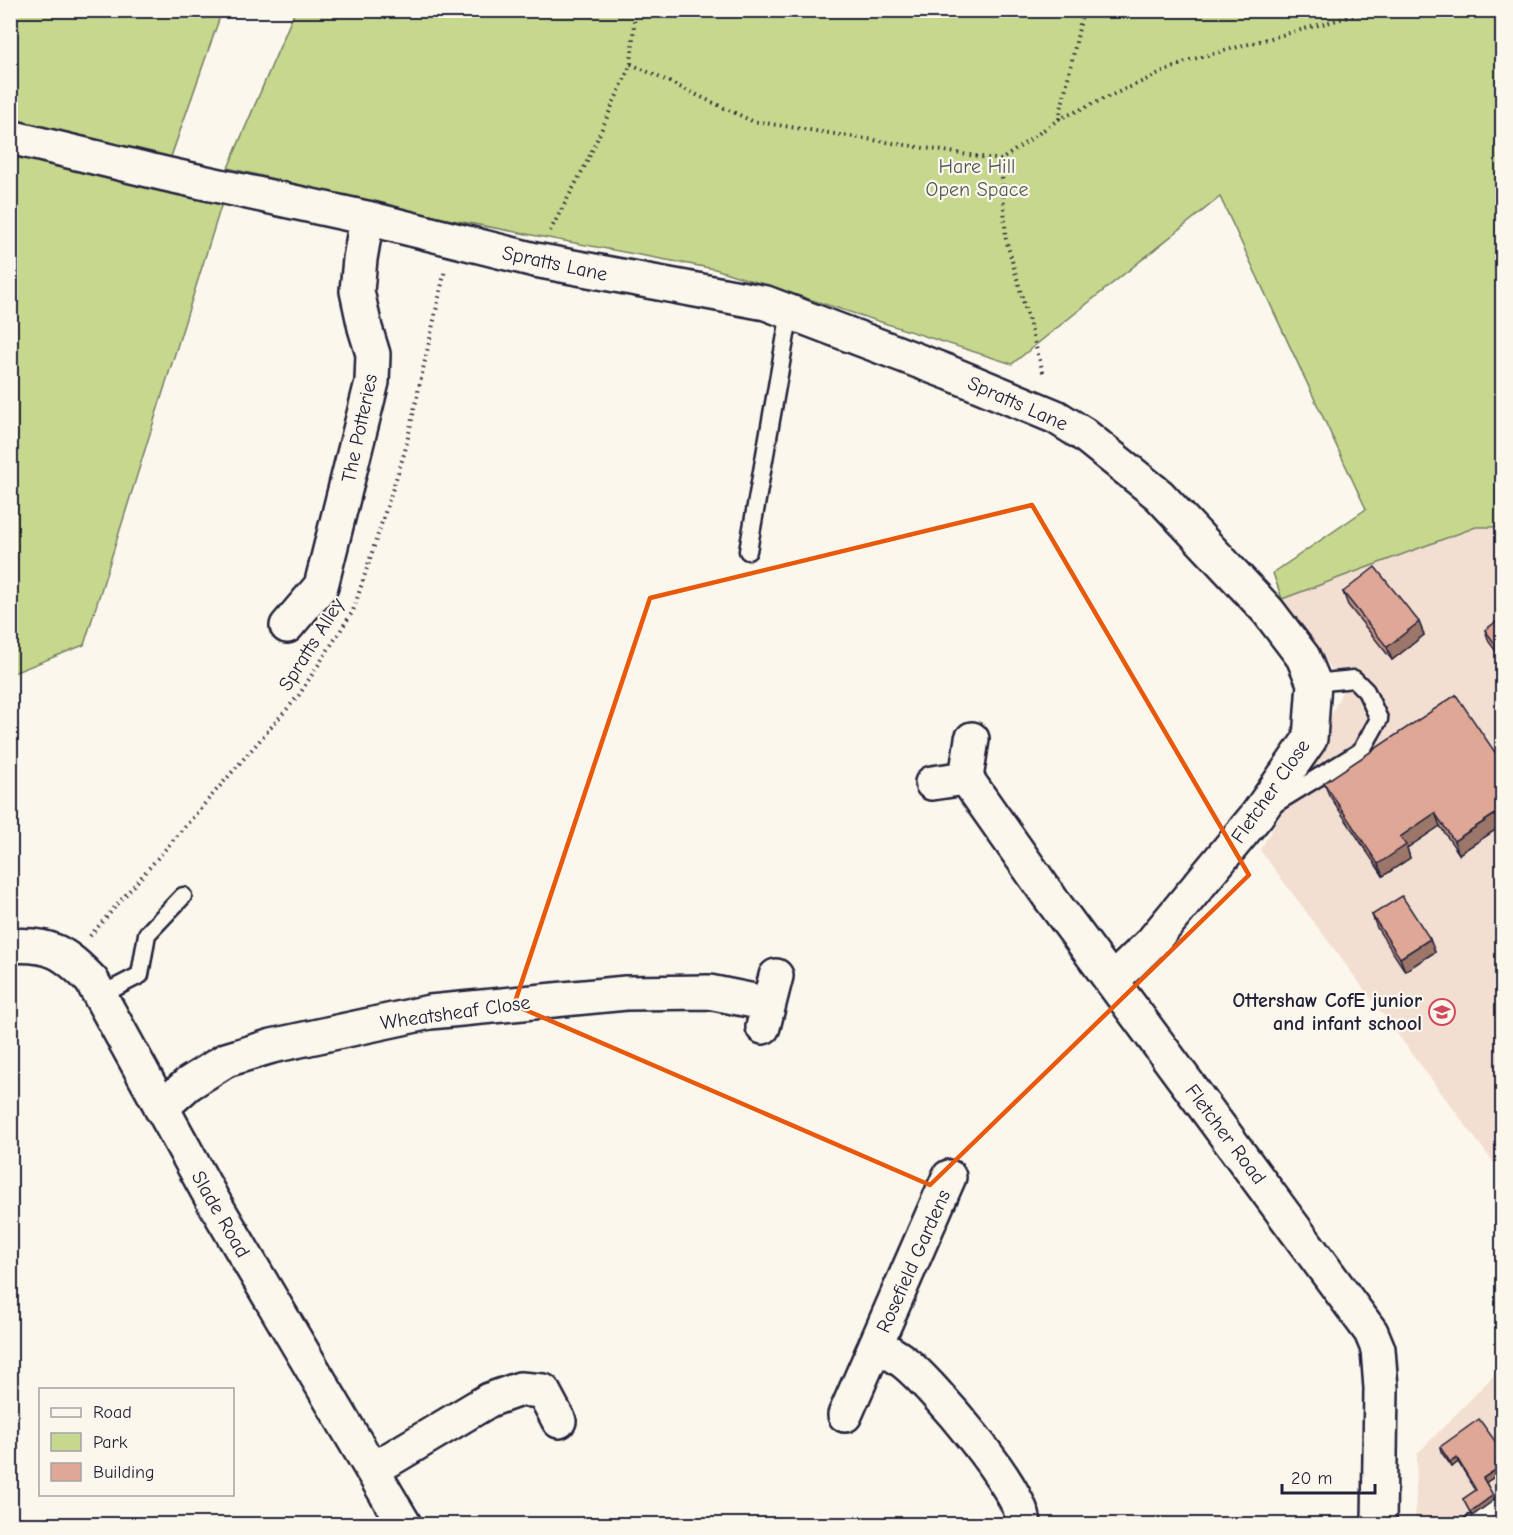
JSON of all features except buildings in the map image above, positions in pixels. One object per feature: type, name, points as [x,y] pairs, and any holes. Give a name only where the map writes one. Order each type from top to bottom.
[{"type":"street","name":"Spratts Lane","points":[[10,137],[165,174],[368,218],[535,260],[766,303],[950,373],[1056,417],[1083,435]]},
{"type":"street","name":"The Potteries","points":[[287,626],[321,586],[372,382],[373,354],[357,291],[360,259],[368,218]]},
{"type":"street","name":"Fletcher Close","points":[[1083,435],[1159,495],[1261,602],[1303,657],[1314,683],[1310,739],[1257,815],[1152,942],[1112,981]]},
{"type":"street","points":[[932,783],[966,778],[972,739]]},
{"type":"street","name":"Fletcher Road","points":[[966,778],[1051,899],[1371,1332],[1378,1349],[1381,1388],[1379,1524]]},
{"type":"street","name":"Slade Road","points":[[10,946],[49,948],[70,959],[92,981],[212,1199],[404,1524]]},
{"type":"street","name":"Wheatsheaf Close","points":[[160,1108],[188,1084],[226,1060],[272,1046],[430,1012],[626,993],[709,992],[769,1002]]},
{"type":"street","name":"Rosefield Gardens","points":[[845,1415],[949,1177]]},
{"type":"street","name":"Rosefield Gardens","points":[[876,1344],[904,1362],[952,1409],[1011,1490],[1024,1518],[1024,1524]]},
{"type":"street","points":[[372,1470],[489,1400],[520,1389],[543,1391],[559,1421]]},
{"type":"lane","points":[[748,551],[790,312]]},
{"type":"lane","points":[[1257,815],[1361,751],[1379,719],[1366,691],[1354,679],[1314,683]]},
{"type":"lane","points":[[99,996],[140,975],[147,934],[183,896]]},
{"type":"lane","points":[[1472,1524],[1503,1505]]},
{"type":"path","points":[[535,260],[586,164],[631,64],[635,10]]},
{"type":"path","points":[[1059,119],[1082,15],[1081,10]]},
{"type":"path","points":[[631,64],[752,121],[1000,160],[1059,119],[1190,60],[1374,10]]},
{"type":"path","points":[[1000,160],[1006,239],[1056,417]]},
{"type":"path","name":"Spratts Alley","points":[[70,959],[299,695],[353,611],[405,451],[451,240]]},
{"type":"highlighted area","points":[[1032,505],[1249,875],[930,1185],[514,1005],[650,598]]},
{"type":"shaded area","name":"Ottershaw CofE junior and infant school","points":[[1476,527],[1502,527],[1502,1174],[1260,850],[1304,775],[1344,687],[1282,599]]},
{"type":"shaded area","points":[[1502,1367],[1502,1524],[1415,1524],[1417,1454]]},
{"type":"green space","points":[[11,11],[222,11],[165,174],[222,203],[84,645],[11,674]]},
{"type":"green space","name":"Hare Hill Open Space","points":[[295,11],[1502,11],[1502,527],[1476,527],[1282,599],[1273,573],[1366,509],[1220,197],[1012,364],[715,269],[425,215],[228,168]]},
{"type":"place","name":"Ottershaw CofE junior and infant school","points":[[1442,1012]]}]
